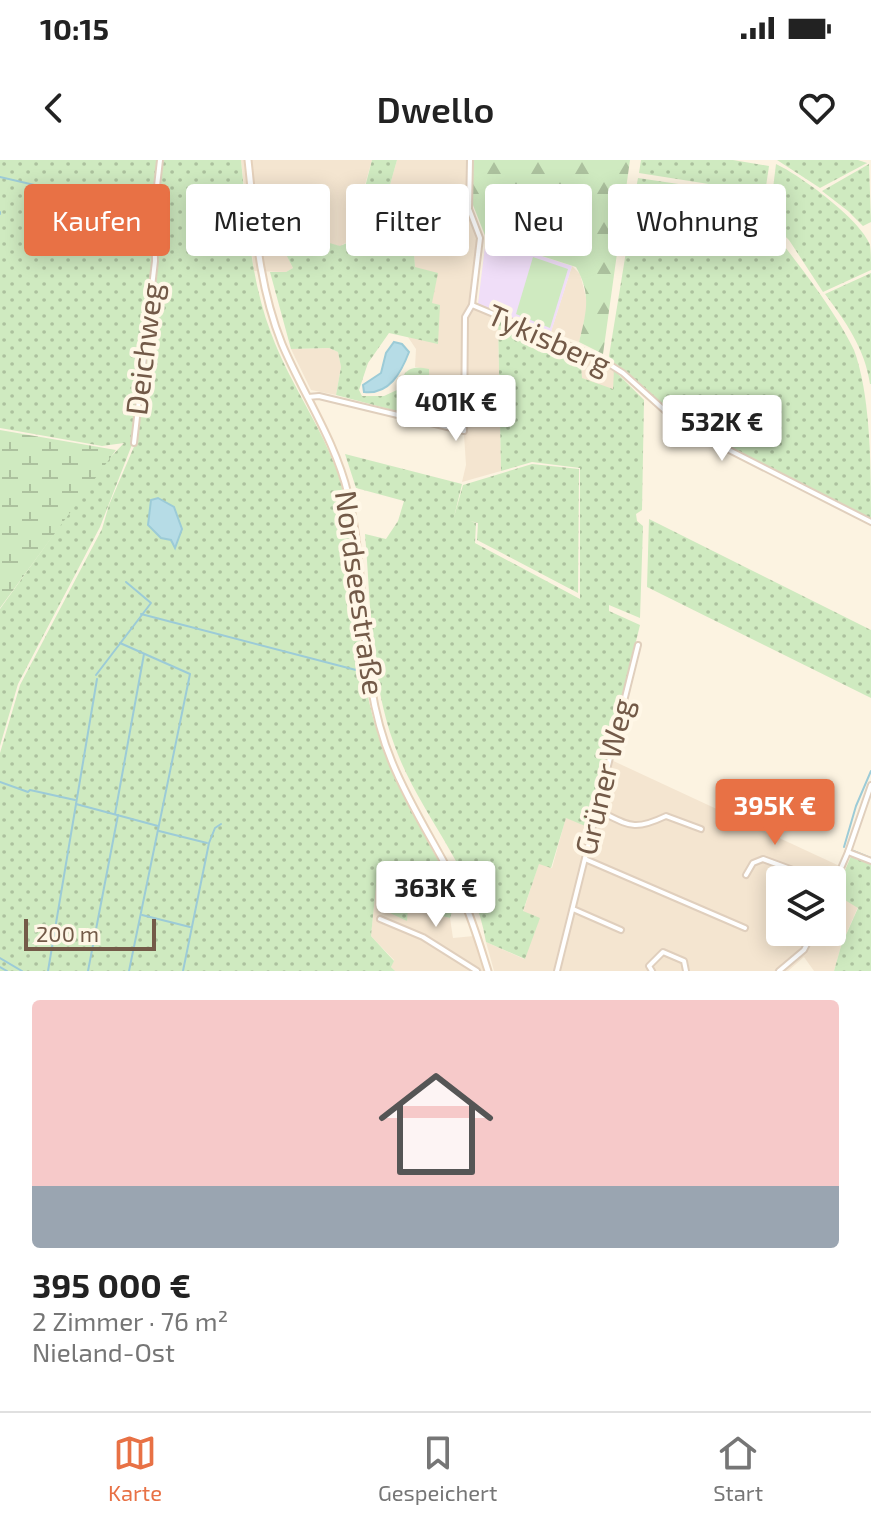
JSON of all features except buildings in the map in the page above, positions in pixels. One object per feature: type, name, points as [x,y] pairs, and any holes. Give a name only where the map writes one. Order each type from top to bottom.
[{"type":"main road","name":"Nordseestraße","points":[[248,160],[263,283],[282,343],[334,453],[347,489],[355,526],[370,689],[383,737],[404,787],[463,900],[488,971]]},
{"type":"street","name":"Deichweg","points":[[134,443],[155,261],[154,212],[160,160]]},
{"type":"street","points":[[308,397],[319,396],[464,431],[465,317],[472,305],[480,238],[469,209],[470,160]]},
{"type":"street","name":"Tykisberg","points":[[472,305],[601,359],[623,373],[682,426],[871,522]]},
{"type":"street","name":"Grüner Weg","points":[[557,971],[638,645]]},
{"type":"street","points":[[842,866],[871,785]]},
{"type":"street","points":[[597,810],[633,827],[649,825],[666,816],[701,829]]},
{"type":"street","points":[[848,852],[871,861]]},
{"type":"street","points":[[585,859],[745,928]]},
{"type":"street","points":[[746,875],[753,863],[763,859],[782,866]]},
{"type":"street","points":[[573,909],[621,930]]},
{"type":"street","points":[[380,919],[423,937],[477,971]]},
{"type":"street","points":[[779,971],[806,946]]},
{"type":"street","points":[[652,971],[649,966],[663,952],[684,961],[686,971]]},
{"type":"shaded area","points":[[241,160],[372,160],[365,184],[346,184],[346,243],[340,246],[330,244],[330,184],[244,184]]},
{"type":"shaded area","points":[[397,160],[467,160],[466,184],[390,184]]},
{"type":"shaded area","points":[[469,215],[479,242],[471,299],[466,311],[472,308],[498,320],[501,471],[462,482],[466,465],[466,429],[430,420],[429,370],[415,367],[416,349],[408,337],[438,343],[432,303],[415,267],[414,256],[469,256]]},
{"type":"shaded area","points":[[485,246],[485,256],[541,256],[572,266],[551,332],[478,304]]},
{"type":"shaded area","points":[[252,256],[287,256],[293,268],[286,272],[254,271]]},
{"type":"shaded area","points":[[572,266],[580,274],[588,305],[579,342],[551,332]]},
{"type":"shaded area","points":[[329,348],[338,352],[341,367],[336,395],[311,390],[291,349]]},
{"type":"shaded area","points":[[580,353],[614,370],[614,390],[581,378]]},
{"type":"shaded area","points":[[607,758],[840,866],[766,866],[766,946],[841,946],[834,971],[814,971],[804,957],[788,971],[494,971],[486,942],[524,959],[523,912],[539,863],[552,868],[566,817],[590,827]]},
{"type":"shaded area","points":[[377,875],[393,877],[408,907],[450,918],[453,938],[474,936],[485,971],[395,971],[391,967],[394,960],[371,936]]},
{"type":"shaded area","points":[[846,900],[858,907],[846,935]]},
{"type":"green space","points":[[0,160],[241,160],[243,184],[186,184],[186,256],[251,256],[271,333],[329,450],[344,492],[353,541],[363,666],[373,718],[404,796],[457,895],[450,918],[408,907],[407,921],[390,913],[393,878],[377,876],[371,936],[394,961],[391,967],[395,971],[0,971],[0,753],[20,685],[102,529],[136,442],[133,442],[100,527],[18,684],[0,746],[0,609],[104,464],[124,443],[102,446],[0,428]]},
{"type":"green space","points":[[372,160],[397,160],[390,184],[366,184]]},
{"type":"green space","points":[[473,160],[630,160],[627,184],[608,184],[608,256],[617,256],[603,354],[579,342],[586,295],[576,267],[542,256],[592,256],[592,184],[485,184],[485,235],[471,200]]},
{"type":"green space","points":[[641,160],[733,160],[769,166],[766,184],[708,184],[639,173]]},
{"type":"green space","points":[[777,160],[858,160],[867,163],[820,188]]},
{"type":"green space","points":[[776,164],[843,211],[870,245],[871,270],[823,292],[786,237],[786,184],[774,184]]},
{"type":"green space","points":[[869,164],[871,222],[863,226],[822,191]]},
{"type":"green space","points":[[638,178],[678,184],[637,184]]},
{"type":"green space","points":[[330,243],[340,246],[346,243],[346,256],[414,256],[415,267],[438,273],[432,303],[440,305],[438,344],[389,333],[368,363],[359,390],[362,396],[384,396],[397,390],[402,378],[411,369],[429,369],[430,420],[336,395],[341,367],[338,352],[329,348],[291,349],[270,272],[286,272],[293,268],[287,256],[330,256]]},
{"type":"green space","points":[[786,248],[847,336],[860,368],[867,411],[871,520],[685,425],[611,362],[609,356],[625,256],[786,256]]},
{"type":"green space","points":[[533,257],[568,269],[550,328],[516,314]]},
{"type":"green space","points":[[871,273],[870,384],[859,348],[825,294]]},
{"type":"green space","points":[[498,320],[580,353],[582,378],[613,389],[614,370],[644,400],[642,510],[636,514],[637,521],[643,526],[640,618],[609,605],[609,611],[640,625],[590,828],[566,818],[551,868],[539,864],[523,911],[540,918],[525,959],[486,942],[470,890],[417,794],[394,744],[376,667],[365,534],[386,539],[398,521],[404,501],[356,488],[345,454],[462,484],[454,517],[463,485],[532,464],[579,469],[578,593],[477,540],[478,523],[470,521],[476,523],[475,543],[580,599],[580,468],[532,462],[501,471]]},
{"type":"green space","points":[[0,430],[116,450],[0,608]]},
{"type":"green space","points":[[649,519],[871,630],[871,698],[647,587]]},
{"type":"green space","points":[[851,856],[871,864],[871,971],[834,971],[858,908],[846,901],[846,868]]},
{"type":"water","points":[[394,342],[402,344],[409,352],[398,375],[380,390],[364,392],[363,385],[381,373],[386,353]]},
{"type":"water","points":[[158,498],[174,507],[182,529],[175,548],[171,540],[161,538],[148,525],[151,500]]},
{"type":"waterway","points":[[0,177],[30,184]]},
{"type":"waterway","points":[[96,675],[151,603],[126,582]]},
{"type":"waterway","points":[[141,614],[356,670]]},
{"type":"waterway","points":[[120,643],[190,674],[129,971]]},
{"type":"waterway","points":[[115,814],[144,654]]},
{"type":"waterway","points":[[48,971],[97,679]]},
{"type":"waterway","points":[[844,847],[856,806],[871,771]]},
{"type":"waterway","points":[[0,782],[28,792],[75,800]]},
{"type":"waterway","points":[[76,804],[158,826]]},
{"type":"waterway","points":[[88,971],[118,815]]},
{"type":"waterway","points":[[183,971],[209,843],[215,828],[221,824]]},
{"type":"waterway","points":[[159,831],[207,843]]},
{"type":"waterway","points":[[851,850],[871,858]]},
{"type":"waterway","points":[[142,915],[190,927]]},
{"type":"waterway","points":[[0,958],[22,971]]},
{"type":"waterway","points":[[0,967],[7,971]]}]
